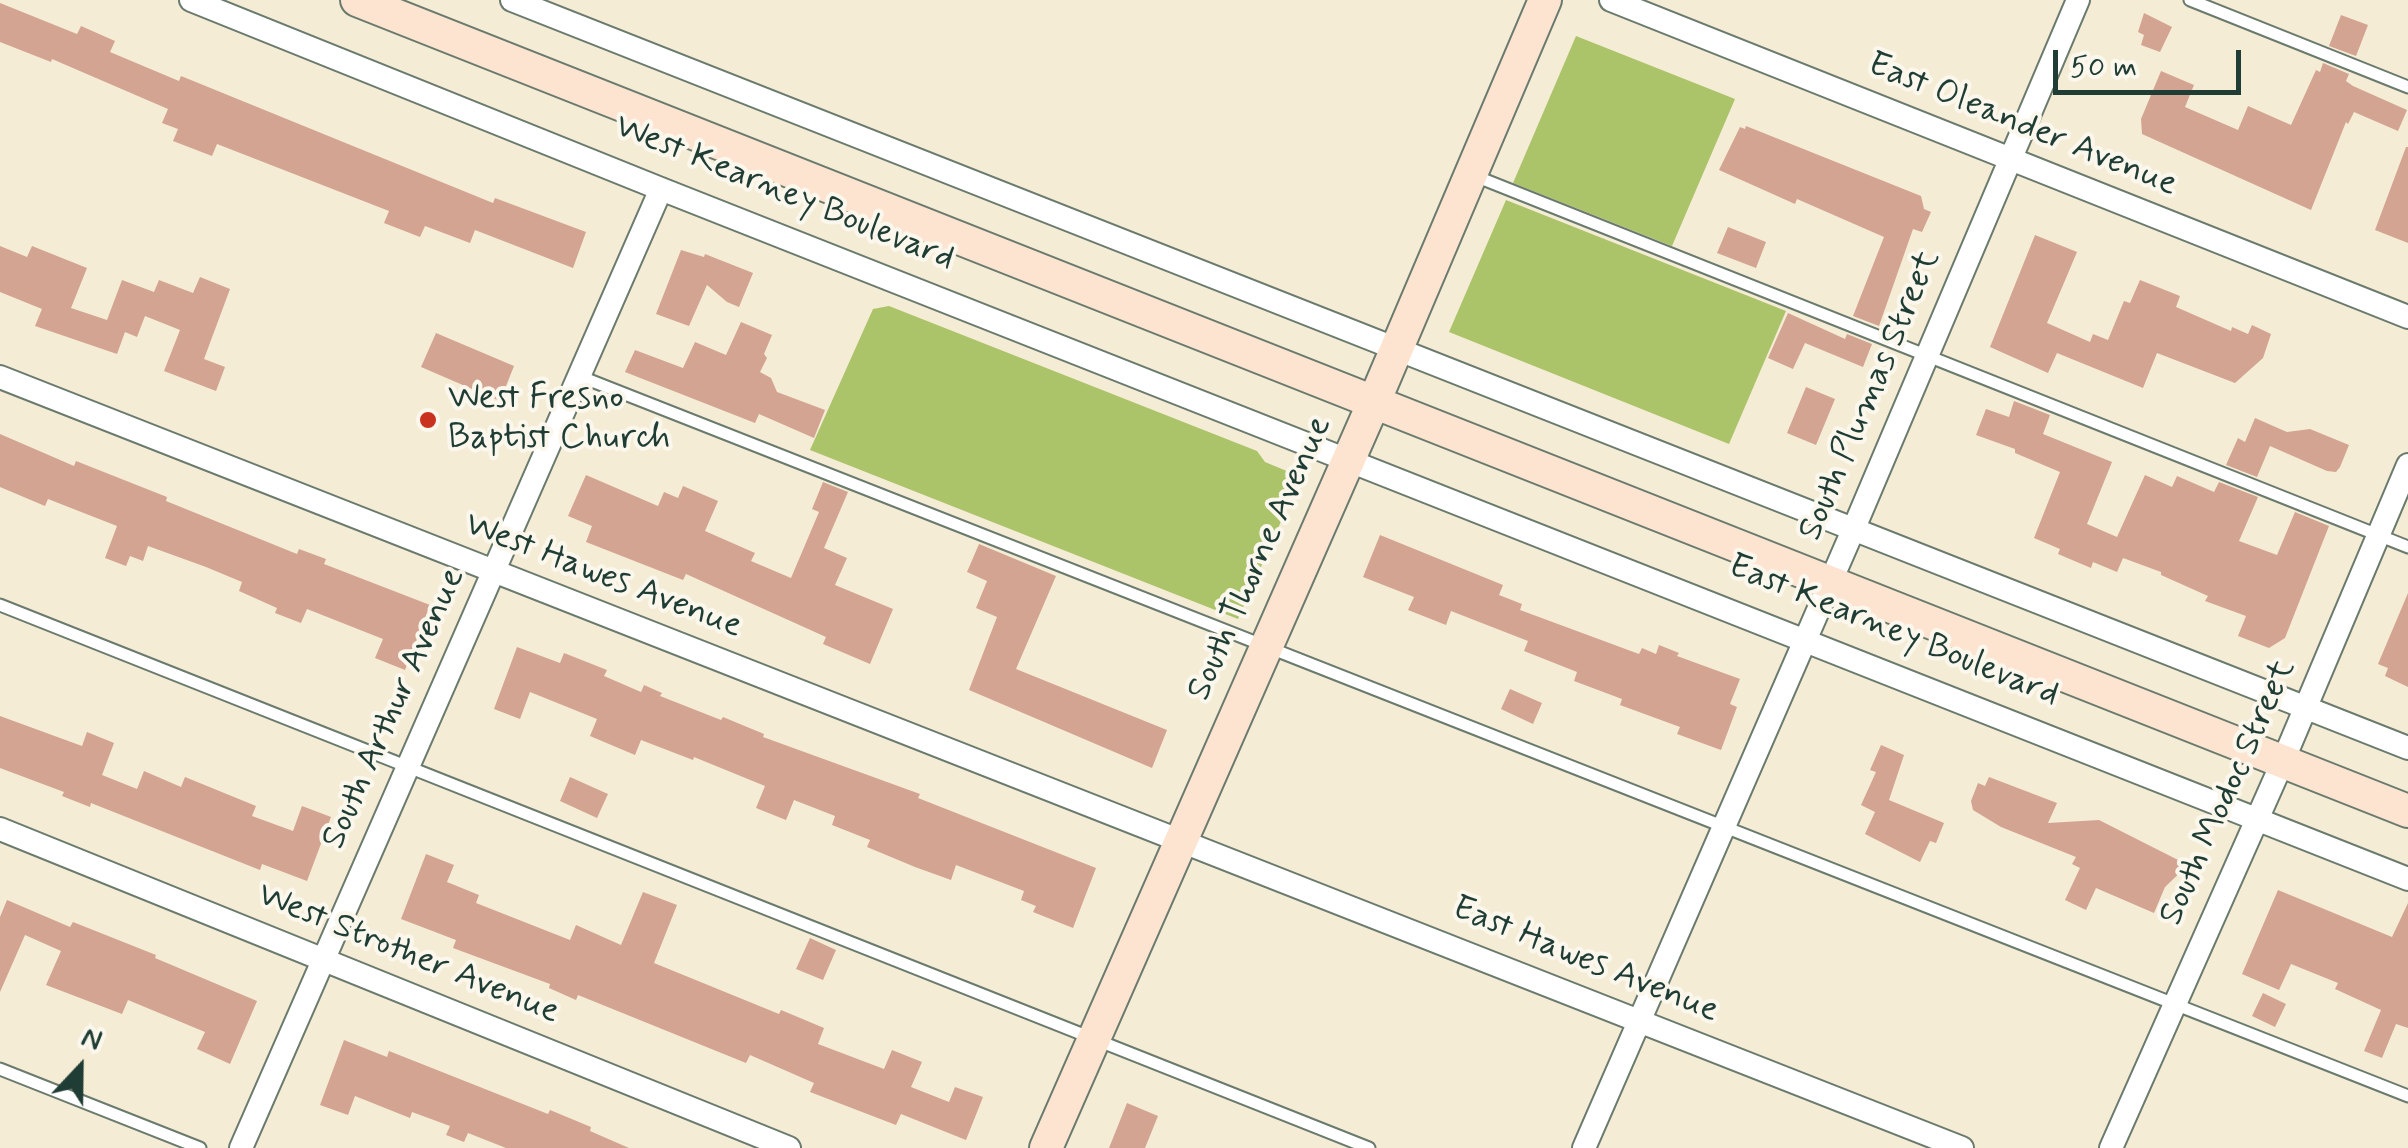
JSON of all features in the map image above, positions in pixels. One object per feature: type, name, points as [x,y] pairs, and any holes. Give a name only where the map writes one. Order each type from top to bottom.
[{"type":"main road","name":"West Kearney Boulevard","points":[[357,0],[1374,402]]},
{"type":"main road","name":"South Thorne Avenue","points":[[1046,1148],[1374,402],[1545,0]]},
{"type":"main road","name":"East Kearney Boulevard","points":[[1374,402],[2408,810]]},
{"type":"street","name":"West Kearney Boulevard","points":[[191,0],[1348,460]]},
{"type":"street","points":[[512,0],[2408,748]]},
{"type":"street","name":"East Oleander Avenue","points":[[1611,0],[2408,317]]},
{"type":"street","name":"South Plumas Street","points":[[1584,1148],[2078,0]]},
{"type":"street","name":"South Arthur Avenue","points":[[241,1148],[661,189]]},
{"type":"street","name":"West Hawes Avenue","points":[[0,377],[1182,840]]},
{"type":"street","name":"East Kearney Boulevard","points":[[1348,460],[2408,879]]},
{"type":"street","name":"South Modoc Street","points":[[2111,1148],[2283,761],[2408,465]]},
{"type":"street","name":"West Strother Avenue","points":[[0,829],[789,1148]]},
{"type":"street","name":"East Hawes Avenue","points":[[1182,840],[1962,1148]]},
{"type":"lane","points":[[2190,0],[2408,87]]},
{"type":"lane","points":[[1471,174],[2408,547]]},
{"type":"lane","points":[[579,376],[2408,1096]]},
{"type":"lane","points":[[0,605],[1370,1148]]},
{"type":"lane","points":[[0,1069],[200,1148]]},
{"type":"green space","points":[[1576,36],[1735,99],[1672,246],[1513,183]]},
{"type":"green space","points":[[1506,200],[1786,311],[1729,444],[1449,332]]},
{"type":"green space","points":[[889,306],[1257,451],[1265,462],[1289,472],[1284,486],[1294,492],[1238,619],[810,450],[873,309]]},
{"type":"building","points":[[0,3],[77,34],[81,26],[115,41],[110,52],[179,81],[181,76],[493,203],[495,198],[586,232],[573,268],[475,230],[470,243],[425,226],[420,237],[384,223],[389,211],[217,144],[212,156],[173,141],[178,129],[162,123],[168,109],[52,59],[51,62],[0,42]]},
{"type":"building","points":[[2144,13],[2172,27],[2160,52],[2141,45],[2144,35],[2138,32]]},
{"type":"building","points":[[2341,15],[2368,25],[2356,56],[2329,46]]},
{"type":"building","points":[[2323,63],[2349,74],[2346,81],[2353,86],[2407,110],[2398,131],[2354,112],[2346,122],[2311,210],[2142,134],[2141,119],[2161,71],[2194,85],[2185,107],[2238,130],[2248,106],[2291,125],[2316,70],[2320,72]]},
{"type":"building","points":[[1746,126],[1921,196],[1924,209],[1931,212],[1922,232],[1913,229],[1879,326],[1853,316],[1884,237],[1719,170],[1740,127]]},
{"type":"building","points":[[2408,147],[2408,243],[2375,230]]},
{"type":"building","points":[[1728,227],[1766,242],[1756,268],[1717,253]]},
{"type":"building","points":[[2035,235],[2077,252],[2047,323],[2090,342],[2093,334],[2108,340],[2124,301],[2130,303],[2140,280],[2180,296],[2176,307],[2231,331],[2232,327],[2248,334],[2252,325],[2271,334],[2263,358],[2235,383],[2157,353],[2143,388],[2057,353],[2048,373],[1990,347]]},
{"type":"building","points":[[0,246],[27,257],[32,246],[87,268],[71,308],[107,320],[122,280],[154,292],[159,280],[193,293],[200,277],[230,289],[204,359],[225,367],[216,391],[164,371],[180,330],[145,316],[137,337],[125,332],[117,354],[35,326],[42,309],[0,292]]},
{"type":"building","points":[[681,250],[704,257],[705,254],[753,273],[739,307],[707,285],[689,326],[656,314]]},
{"type":"building","points":[[1788,313],[1845,339],[1847,334],[1872,344],[1863,367],[1805,343],[1793,369],[1768,358]]},
{"type":"building","points":[[741,322],[772,335],[760,372],[771,378],[777,392],[825,410],[814,438],[759,414],[755,423],[625,372],[635,350],[683,368],[695,342],[726,355]]},
{"type":"building","points":[[436,333],[514,366],[500,401],[421,367]]},
{"type":"building","points":[[1806,387],[1835,399],[1816,445],[1787,433]]},
{"type":"building","points":[[2014,401],[2050,415],[2043,434],[2112,462],[2087,524],[2117,537],[2145,475],[2172,487],[2177,476],[2214,492],[2219,482],[2258,497],[2239,541],[2277,555],[2295,512],[2329,526],[2285,638],[2269,648],[2238,636],[2246,616],[2205,601],[2208,596],[2161,572],[2123,558],[2117,572],[2093,562],[2091,568],[2034,538],[2060,472],[1976,435],[1986,409],[2009,417]]},
{"type":"building","points":[[2255,418],[2287,432],[2310,429],[2349,445],[2340,467],[2336,472],[2327,471],[2270,446],[2257,477],[2226,465],[2238,438],[2245,442]]},
{"type":"building","points":[[0,434],[74,466],[76,461],[167,497],[166,501],[297,554],[299,549],[326,559],[324,564],[430,605],[405,670],[375,658],[383,639],[307,609],[301,623],[275,613],[277,608],[239,591],[242,582],[206,567],[148,546],[143,561],[130,556],[126,566],[105,558],[117,526],[48,499],[45,506],[0,487]]},
{"type":"building","points":[[586,475],[658,506],[664,492],[678,498],[683,486],[718,501],[705,531],[755,553],[751,561],[791,578],[819,512],[812,509],[823,482],[848,492],[824,548],[847,558],[835,585],[893,609],[870,664],[823,644],[826,637],[686,574],[683,580],[586,542],[592,526],[568,516]]},
{"type":"building","points":[[1380,535],[1503,585],[1499,595],[1522,604],[1520,610],[1639,654],[1642,648],[1656,654],[1659,645],[1679,653],[1677,656],[1740,679],[1730,704],[1737,707],[1721,750],[1677,734],[1680,727],[1620,705],[1622,699],[1574,681],[1577,672],[1524,651],[1528,641],[1451,611],[1446,625],[1408,610],[1414,597],[1363,577]]},
{"type":"building","points":[[979,544],[1056,576],[1016,669],[1167,730],[1152,768],[969,690],[997,617],[976,608],[987,581],[967,572]]},
{"type":"building","points":[[2408,593],[2408,687],[2385,676],[2388,668],[2378,664]]},
{"type":"building","points":[[517,647],[560,663],[564,653],[607,670],[604,676],[641,692],[644,685],[662,693],[660,696],[920,794],[918,798],[1096,868],[1073,928],[1033,912],[1036,906],[1021,900],[1024,891],[956,865],[951,880],[915,867],[867,847],[870,840],[832,825],[835,816],[794,800],[786,820],[756,808],[765,786],[694,757],[693,760],[641,740],[635,755],[590,736],[597,719],[530,692],[520,719],[494,709]]},
{"type":"building","points":[[1510,689],[1542,703],[1533,724],[1501,709]]},
{"type":"building","points":[[0,716],[82,746],[87,732],[114,743],[102,775],[137,789],[144,771],[181,787],[185,777],[256,806],[252,816],[293,831],[302,806],[331,817],[307,881],[262,864],[260,870],[91,803],[90,807],[62,796],[64,792],[0,768]]},
{"type":"building","points":[[1881,745],[1904,755],[1889,800],[1944,823],[1936,843],[1930,841],[1920,862],[1865,834],[1875,812],[1861,805],[1876,772],[1870,770]]},
{"type":"building","points":[[570,777],[608,794],[597,818],[560,801]]},
{"type":"building","points":[[1989,777],[2057,803],[2048,823],[2099,820],[2188,865],[2165,887],[2154,913],[2096,888],[2086,910],[2065,900],[2080,868],[2072,864],[2076,857],[2001,827],[1973,810],[1971,801],[1978,783],[1985,786]]},
{"type":"building","points":[[426,854],[454,865],[447,882],[479,895],[476,903],[570,940],[576,925],[621,945],[643,892],[677,905],[654,963],[824,1028],[818,1044],[884,1069],[892,1050],[922,1062],[911,1087],[949,1102],[955,1087],[983,1097],[966,1140],[901,1114],[896,1125],[810,1092],[814,1083],[750,1055],[746,1063],[578,995],[576,1000],[549,988],[550,984],[453,948],[456,940],[401,919]]},
{"type":"building","points":[[2278,890],[2392,937],[2408,903],[2408,1028],[2396,1024],[2382,1058],[2364,1051],[2381,1010],[2335,989],[2338,983],[2291,964],[2279,990],[2242,974]]},
{"type":"building","points":[[7,900],[70,927],[73,922],[156,955],[155,958],[257,1001],[230,1064],[197,1049],[205,1032],[128,1000],[122,1014],[46,985],[61,951],[25,935],[0,992],[0,917]]},
{"type":"building","points":[[810,938],[836,950],[823,980],[796,969]]},
{"type":"building","points":[[2263,993],[2286,1004],[2275,1027],[2252,1016]]},
{"type":"building","points":[[344,1040],[387,1057],[389,1051],[548,1114],[550,1110],[629,1148],[506,1148],[468,1133],[464,1142],[446,1135],[450,1126],[412,1112],[410,1118],[355,1096],[348,1115],[320,1105]]},
{"type":"building","points":[[1127,1103],[1158,1116],[1145,1148],[1109,1148]]},
{"type":"place","name":"West Fresno Baptist Church","points":[[428,420]]}]
